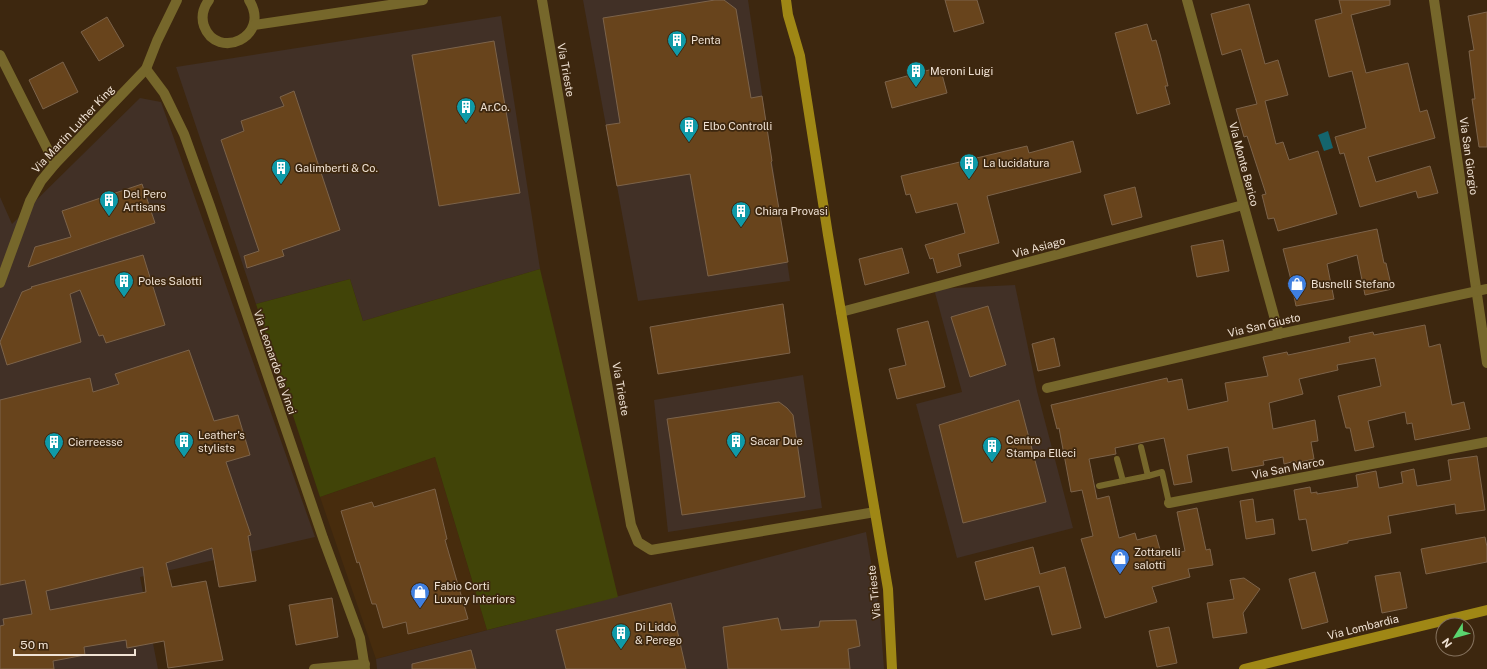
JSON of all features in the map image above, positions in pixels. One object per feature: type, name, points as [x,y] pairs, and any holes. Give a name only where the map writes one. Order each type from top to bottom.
[{"type":"street","name":"Via Martin Luther King","points":[[0,282],[30,201],[41,181],[55,164],[146,69],[157,41],[177,0]]},
{"type":"street","points":[[209,0],[205,5],[202,14],[206,30],[212,37],[219,41],[228,43],[244,39],[250,33],[254,25],[254,8],[249,0]]},
{"type":"street","points":[[254,25],[423,0]]},
{"type":"street","name":"Via Trieste","points":[[542,0],[632,525],[638,542],[652,550],[875,512]]},
{"type":"street","points":[[779,0],[788,15]]},
{"type":"street","points":[[786,0],[788,15]]},
{"type":"street","name":"Via Monte Berico","points":[[1187,0],[1279,334]]},
{"type":"street","name":"Via San Giorgio","points":[[1434,0],[1482,290],[1487,363]]},
{"type":"street","name":"Via Trieste","points":[[788,15],[800,56],[841,312],[888,589],[892,669]]},
{"type":"street","points":[[0,55],[55,164]]},
{"type":"street","name":"Via Leonardo da Vinci","points":[[146,69],[164,93],[184,134],[213,214],[323,538],[360,638],[365,666]]},
{"type":"street","name":"Via Asiago","points":[[841,312],[1243,205]]},
{"type":"street","name":"Via San Giusto","points":[[1047,388],[1279,334],[1482,290]]},
{"type":"street","name":"Via San Marco","points":[[1169,503],[1487,442]]},
{"type":"street","name":"Via Lombardia","points":[[1244,669],[1487,610]]},
{"type":"street","points":[[314,669],[365,666]]},
{"type":"lane","points":[[1099,486],[1148,476],[1141,447]]},
{"type":"lane","points":[[1117,459],[1123,481]]},
{"type":"lane","name":"Via San Marco","points":[[1148,476],[1162,472],[1169,503]]},
{"type":"shaded area","points":[[583,0],[748,0],[790,281],[638,301]]},
{"type":"shaded area","points":[[501,16],[540,269],[363,321],[350,279],[256,304],[176,67]]},
{"type":"shaded area","points":[[140,98],[161,102],[315,537],[140,577],[158,669],[0,669],[0,197],[12,224]]},
{"type":"shaded area","points":[[540,269],[618,597],[487,630],[435,457],[320,497],[256,304],[350,279],[363,321]]},
{"type":"shaded area","points":[[1015,285],[1037,391],[1073,528],[957,558],[916,404],[962,392],[934,289]]},
{"type":"shaded area","points":[[803,375],[822,508],[668,532],[654,400]]},
{"type":"shaded area","points":[[435,457],[487,630],[376,659],[320,497]]},
{"type":"shaded area","points":[[866,532],[880,615],[884,669],[377,669],[376,659]]},
{"type":"water","points":[[1328,131],[1333,148],[1324,151],[1318,135]]},
{"type":"building","points":[[715,0],[724,0],[736,9],[751,98],[762,96],[771,162],[788,262],[708,276],[690,174],[617,186],[606,125],[620,123],[603,18]]},
{"type":"building","points":[[945,0],[977,0],[984,23],[954,32]]},
{"type":"building","points":[[1339,0],[1390,0],[1390,5],[1351,15],[1366,73],[1408,63],[1420,112],[1427,110],[1435,138],[1368,157],[1376,182],[1430,166],[1438,193],[1418,198],[1416,191],[1360,207],[1344,153],[1340,154],[1335,137],[1366,128],[1352,71],[1329,77],[1315,20],[1342,13]]},
{"type":"building","points":[[1249,4],[1265,64],[1278,60],[1288,95],[1265,101],[1276,144],[1283,142],[1289,160],[1318,151],[1337,214],[1278,231],[1274,218],[1268,219],[1262,195],[1266,194],[1247,136],[1244,137],[1236,109],[1257,104],[1241,49],[1222,55],[1211,14]]},
{"type":"building","points":[[1487,12],[1487,147],[1479,147],[1472,99],[1475,99],[1469,51],[1474,50],[1468,16]]},
{"type":"building","points":[[107,17],[124,46],[99,61],[81,32]]},
{"type":"building","points":[[1147,24],[1152,41],[1156,40],[1168,86],[1165,86],[1170,104],[1137,114],[1115,33]]},
{"type":"building","name":"Ar.Co.","points":[[494,41],[520,193],[439,206],[412,55]]},
{"type":"building","points":[[63,62],[78,92],[43,109],[29,80]]},
{"type":"building","name":"Meroni Luigi","points":[[940,67],[947,93],[892,108],[885,82]]},
{"type":"building","name":"Galimberti & Co.","points":[[294,91],[340,230],[282,250],[284,256],[247,268],[244,256],[259,251],[221,140],[244,131],[241,121],[284,106],[280,97]]},
{"type":"building","points":[[1073,141],[1081,172],[987,196],[999,243],[958,254],[961,266],[937,273],[933,258],[930,259],[925,245],[965,233],[957,203],[916,213],[910,194],[906,195],[901,176],[1027,146],[1029,153]]},
{"type":"building","name":"Del Pero Artisans","points":[[142,184],[155,223],[28,267],[35,247],[71,237],[62,211]]},
{"type":"building","points":[[1135,187],[1142,217],[1112,225],[1104,195]]},
{"type":"building","points":[[1377,229],[1384,263],[1386,263],[1392,289],[1365,295],[1357,255],[1327,264],[1334,299],[1296,306],[1283,249]]},
{"type":"building","points":[[1223,240],[1229,271],[1197,277],[1191,246]]},
{"type":"building","points":[[902,248],[909,273],[865,285],[859,259]]},
{"type":"building","points":[[143,255],[165,325],[106,343],[103,335],[99,336],[80,290],[70,294],[81,342],[7,365],[0,342],[22,292],[32,288],[31,287]]},
{"type":"building","points":[[783,304],[790,353],[658,374],[650,327]]},
{"type":"building","points":[[988,306],[1006,365],[970,377],[951,317]]},
{"type":"building","points":[[928,321],[945,387],[897,399],[889,369],[906,365],[897,329]]},
{"type":"building","points":[[1425,325],[1429,347],[1440,344],[1452,405],[1464,402],[1470,429],[1415,440],[1412,423],[1407,424],[1405,412],[1368,421],[1374,447],[1355,451],[1350,428],[1346,428],[1338,396],[1381,386],[1375,358],[1337,365],[1338,370],[1299,379],[1303,394],[1269,403],[1273,429],[1315,420],[1318,441],[1311,442],[1314,459],[1284,464],[1283,457],[1263,461],[1264,465],[1232,471],[1228,447],[1187,455],[1192,482],[1174,485],[1164,438],[1115,448],[1116,454],[1089,459],[1097,499],[1109,496],[1119,538],[1135,533],[1137,540],[1156,535],[1162,557],[1185,551],[1177,512],[1197,508],[1206,550],[1210,549],[1213,565],[1188,569],[1190,577],[1152,587],[1157,602],[1105,618],[1081,539],[1093,536],[1082,490],[1071,492],[1059,428],[1057,429],[1051,405],[1167,378],[1168,382],[1182,379],[1188,410],[1228,401],[1225,383],[1268,376],[1263,357],[1287,352],[1288,355],[1350,342],[1349,337],[1373,332],[1374,335]]},
{"type":"building","points":[[1054,338],[1060,366],[1038,371],[1032,344]]},
{"type":"building","points":[[189,350],[214,421],[238,415],[250,455],[226,462],[251,535],[248,536],[256,581],[219,587],[212,548],[166,563],[172,587],[206,581],[223,660],[168,668],[164,641],[127,648],[126,640],[84,647],[85,655],[53,661],[54,669],[0,669],[0,626],[4,625],[3,619],[32,614],[25,580],[0,585],[0,400],[90,378],[93,392],[119,384],[115,374]],"holes":[[[143,567],[146,592],[50,610],[46,591]]]},
{"type":"building","name":"Centro Stampa Elleci","points":[[1019,400],[1046,502],[963,523],[939,425]]},
{"type":"building","name":"Sacar Due","points":[[779,402],[793,415],[805,497],[682,515],[667,419]]},
{"type":"building","points":[[1477,456],[1485,510],[1456,514],[1455,504],[1388,516],[1391,533],[1348,541],[1348,543],[1312,551],[1306,519],[1299,520],[1294,490],[1310,487],[1311,493],[1317,492],[1317,494],[1358,487],[1356,475],[1376,471],[1379,488],[1403,483],[1401,472],[1414,469],[1417,486],[1451,480],[1448,460]]},
{"type":"building","points":[[435,489],[447,539],[445,540],[468,619],[408,634],[406,622],[383,628],[376,604],[372,604],[359,562],[357,563],[341,511],[372,502],[374,507]]},
{"type":"building","points":[[1253,499],[1256,522],[1273,519],[1275,534],[1246,539],[1240,501]]},
{"type":"building","points":[[1485,537],[1487,562],[1426,574],[1421,549]]},
{"type":"building","points":[[1033,547],[1040,574],[1065,567],[1081,628],[1052,635],[1039,586],[985,600],[975,562]]},
{"type":"building","points":[[1315,572],[1328,622],[1302,629],[1289,579]]},
{"type":"building","points":[[1400,572],[1407,608],[1382,613],[1375,576]]},
{"type":"building","points":[[1244,578],[1260,589],[1243,613],[1247,633],[1213,638],[1207,603],[1234,599],[1230,580]]},
{"type":"building","points":[[332,598],[338,637],[296,645],[289,605]]},
{"type":"building","name":"Di Liddo & Perego","points":[[671,603],[686,669],[566,669],[556,630]]},
{"type":"building","points":[[778,618],[781,630],[819,627],[820,621],[856,620],[860,646],[848,649],[850,669],[728,669],[723,627]]},
{"type":"building","points":[[1169,627],[1177,663],[1157,667],[1149,631]]},
{"type":"building","points":[[471,650],[476,669],[412,669],[412,664]]},
{"type":"place","name":"Penta","points":[[677,57]]},
{"type":"place","name":"Meroni Luigi","points":[[916,88]]},
{"type":"place","name":"Ar.Co.","points":[[466,124]]},
{"type":"place","name":"Elbo Controlli","points":[[689,143]]},
{"type":"place","name":"La lucidatura","points":[[969,180]]},
{"type":"place","name":"Galimberti & Co.","points":[[281,185]]},
{"type":"place","name":"Del Pero Artisans","points":[[109,217]]},
{"type":"place","name":"Chiara Provasi","points":[[741,228]]},
{"type":"place","name":"Poles Salotti","points":[[124,298]]},
{"type":"place","name":"Busnelli Stefano","points":[[1297,301]]},
{"type":"place","name":"Leather's stylists","points":[[184,458]]},
{"type":"place","name":"Sacar Due","points":[[736,458]]},
{"type":"place","name":"Cierreesse","points":[[54,459]]},
{"type":"place","name":"Centro Stampa Elleci","points":[[992,463]]},
{"type":"place","name":"Zottarelli salotti","points":[[1120,575]]},
{"type":"place","name":"Fabio Corti Luxury Interiors","points":[[420,609]]},
{"type":"place","name":"Di Liddo & Perego","points":[[621,650]]}]
